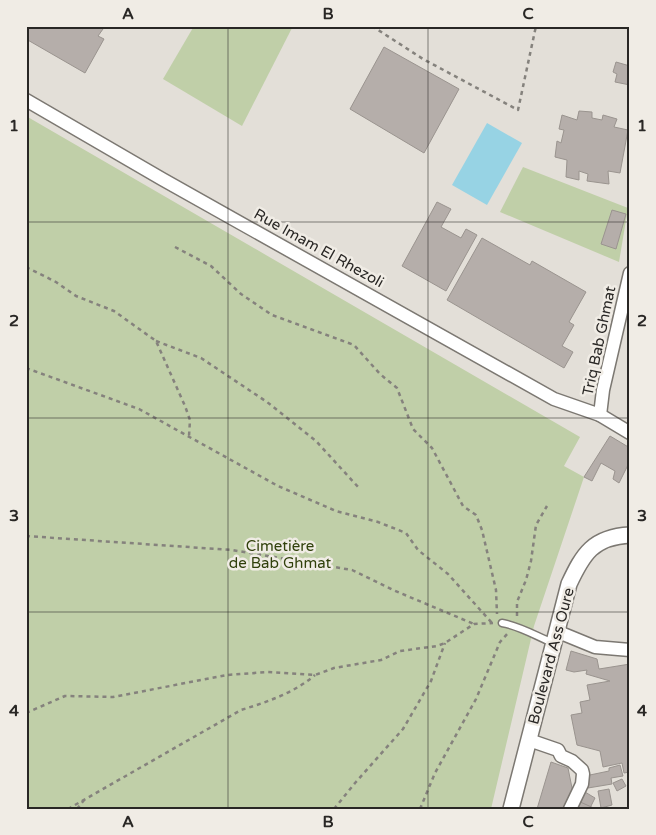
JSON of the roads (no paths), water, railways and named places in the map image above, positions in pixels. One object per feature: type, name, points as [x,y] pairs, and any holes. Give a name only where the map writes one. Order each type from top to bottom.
[{"type":"street","name":"Rue Imam El Rhezoli","points":[[26,100],[554,399],[600,416],[630,433]]},
{"type":"street","name":"Triq Bab Ghmat","points":[[600,416],[603,390],[630,274]]},
{"type":"street","name":"Boulevard Ass Oure","points":[[511,809],[569,584],[579,563],[591,547],[604,539],[630,535]]},
{"type":"street","points":[[555,637],[595,647],[630,650]]},
{"type":"street","points":[[529,740],[558,750],[561,756],[572,761],[582,770],[582,784],[570,809]]},
{"type":"lane","points":[[500,623],[515,625],[523,630],[555,637]]},
{"type":"water","points":[[487,123],[522,143],[487,205],[452,185]]},
{"type":"park label","name":"Cimetière de Bab Ghmat","points":[[280,554]]}]
